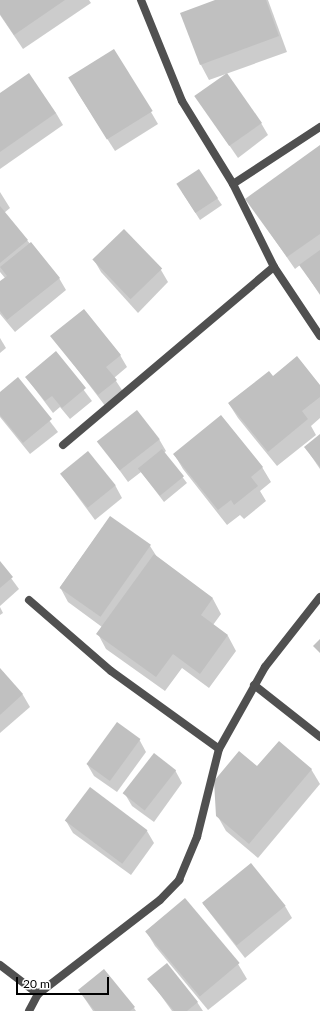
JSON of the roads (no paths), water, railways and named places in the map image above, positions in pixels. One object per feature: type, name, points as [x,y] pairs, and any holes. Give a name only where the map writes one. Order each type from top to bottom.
[{"type":"street","points":[[140,0],[182,101],[233,184],[274,267],[320,336]]},
{"type":"street","points":[[233,184],[320,127]]},
{"type":"street","points":[[63,445],[274,267]]},
{"type":"street","points":[[29,1011],[38,994],[160,900],[179,880],[197,837],[219,749],[254,685],[320,597]]},
{"type":"street","points":[[29,600],[111,671],[219,749]]},
{"type":"street","points":[[254,685],[320,738]]},
{"type":"street","points":[[0,965],[38,994]]}]
